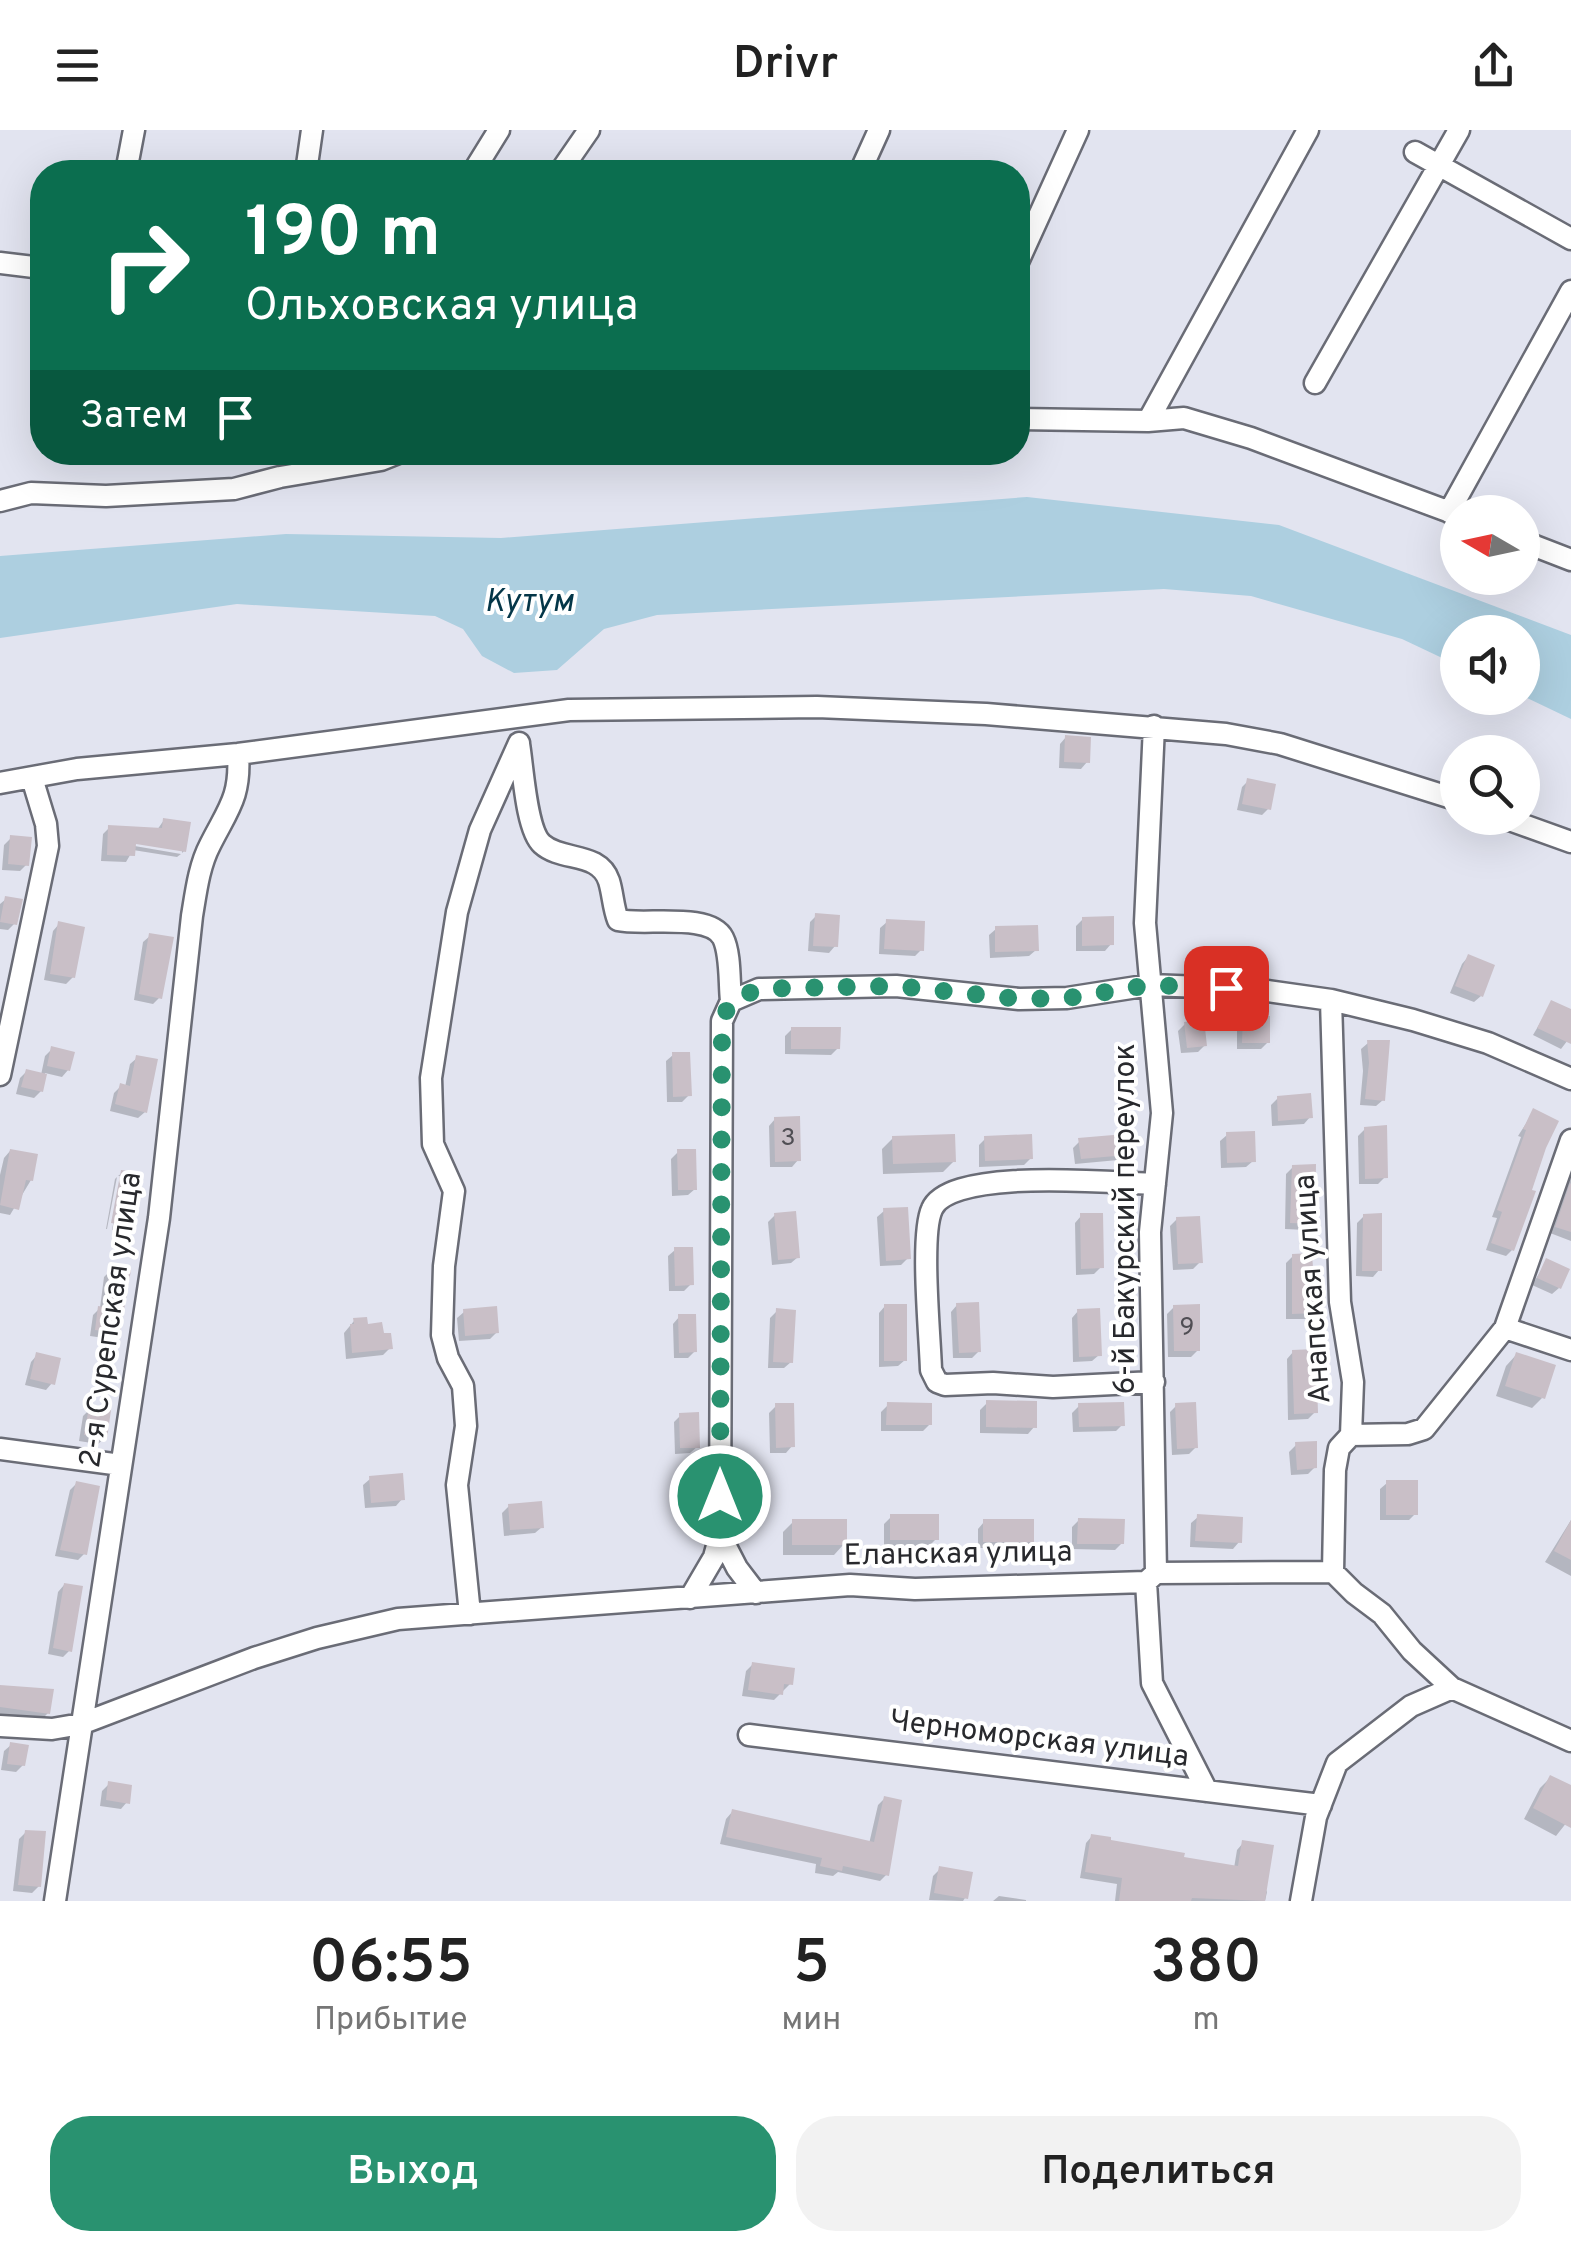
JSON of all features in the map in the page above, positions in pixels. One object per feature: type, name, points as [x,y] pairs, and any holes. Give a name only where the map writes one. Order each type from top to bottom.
[{"type":"street","points":[[128,160],[134,130]]},
{"type":"street","points":[[308,160],[312,130]]},
{"type":"street","points":[[480,160],[499,130]]},
{"type":"street","points":[[568,160],[589,130]]},
{"type":"street","points":[[866,160],[880,130]]},
{"type":"street","points":[[1030,236],[1078,130]]},
{"type":"street","points":[[1148,421],[1308,130]]},
{"type":"street","points":[[1314,383],[1459,130]]},
{"type":"street","points":[[1415,152],[1571,239]]},
{"type":"street","points":[[0,263],[30,267]]},
{"type":"street","points":[[1463,495],[1571,291]]},
{"type":"street","points":[[1030,419],[1184,418],[1251,438],[1440,509]]},
{"type":"street","points":[[0,501],[32,493],[106,496],[234,488],[349,465]]},
{"type":"street","points":[[1540,548],[1571,560]]},
{"type":"street","points":[[0,784],[77,769],[238,754],[569,710],[816,707],[1154,726],[1280,744],[1440,794]]},
{"type":"street","points":[[514,717],[532,828],[540,843],[602,868],[609,880],[618,920],[696,922],[714,928],[723,938],[731,1000],[722,1021],[720,1535],[714,1557],[690,1598]]},
{"type":"street","name":"6-й Бакурский переулок","points":[[1154,726],[1146,923],[1162,1113],[1150,1232],[1154,1382],[1152,1683],[1207,1791]]},
{"type":"street","points":[[470,1614],[456,1486],[466,1426],[464,1386],[448,1358],[442,1335],[444,1266],[454,1191],[433,1144],[431,1078],[457,912],[480,830],[519,743]]},
{"type":"street","name":"2-я Сурепская улица","points":[[55,1901],[159,1218],[192,916],[209,846],[236,799],[238,754]]},
{"type":"street","points":[[0,1075],[48,846],[46,824],[32,778]]},
{"type":"street","points":[[1540,831],[1571,842]]},
{"type":"street","points":[[731,1000],[760,989],[896,986],[1020,999],[1068,998],[1150,985],[1254,989],[1330,1000],[1413,1020],[1488,1043],[1571,1079]]},
{"type":"street","name":"Анапская улица","points":[[1330,1000],[1340,1302],[1353,1382],[1351,1435],[1339,1448],[1334,1470],[1334,1572]]},
{"type":"street","points":[[1351,1435],[1408,1434],[1424,1429],[1505,1328],[1571,1140]]},
{"type":"street","points":[[1154,1382],[1054,1387],[937,1382],[931,1370],[927,1257],[932,1208],[939,1197],[956,1190],[986,1184],[1062,1181],[1155,1184]]},
{"type":"street","points":[[1505,1328],[1571,1350]]},
{"type":"street","points":[[0,1448],[121,1465]]},
{"type":"street","points":[[720,1535],[756,1593]]},
{"type":"street","points":[[1151,1578],[1334,1572],[1382,1614],[1412,1652],[1452,1688],[1571,1741]]},
{"type":"street","name":"Еланская улица","points":[[0,1726],[52,1729],[81,1724],[254,1658],[398,1619],[850,1584],[916,1589],[1151,1578]]},
{"type":"street","points":[[1301,1901],[1321,1805],[1337,1763],[1411,1706],[1452,1688]]},
{"type":"street","name":"Черноморская улица","points":[[749,1736],[1321,1805]]},
{"type":"water","name":"Кутум","points":[[1027,497],[1279,525],[1440,586],[1440,595],[1465,595],[1518,615],[1440,615],[1440,657],[1402,639],[1251,596],[1164,589],[657,615],[604,629],[557,670],[514,673],[482,656],[463,629],[435,616],[237,604],[0,638],[0,556],[286,534],[501,538]]},
{"type":"water","name":"Кутум","points":[[1540,623],[1571,635],[1571,719],[1540,704]]},
{"type":"building","points":[[1065,735],[1091,737],[1090,763],[1064,762]]},
{"type":"building","points":[[1247,778],[1276,784],[1271,810],[1242,804]]},
{"type":"building","points":[[163,818],[191,822],[186,852],[136,844],[135,856],[107,855],[108,825],[162,828]]},
{"type":"building","points":[[10,835],[32,837],[29,866],[8,864]]},
{"type":"building","points":[[5,896],[23,899],[17,925],[0,922]]},
{"type":"building","points":[[815,913],[840,915],[838,947],[813,946]]},
{"type":"building","points":[[1114,916],[1114,945],[1082,946],[1082,917]]},
{"type":"building","points":[[886,919],[925,921],[924,951],[884,949]]},
{"type":"building","points":[[58,921],[85,927],[75,978],[50,974]]},
{"type":"building","points":[[1038,925],[1039,951],[995,952],[995,926]]},
{"type":"building","points":[[149,933],[174,937],[162,999],[139,994]]},
{"type":"building","points":[[1468,954],[1495,965],[1483,997],[1455,986]]},
{"type":"building","points":[[1551,1000],[1571,1009],[1571,1044],[1537,1028]]},
{"type":"building","points":[[1243,1016],[1270,1016],[1270,1043],[1242,1043]]},
{"type":"building","points":[[1204,1019],[1207,1046],[1187,1048],[1184,1022]]},
{"type":"building","points":[[791,1027],[841,1027],[840,1049],[791,1049]]},
{"type":"building","points":[[1367,1040],[1390,1040],[1385,1101],[1365,1099]]},
{"type":"building","points":[[51,1046],[75,1052],[70,1071],[47,1066]]},
{"type":"building","points":[[672,1052],[690,1052],[692,1096],[673,1097]]},
{"type":"building","points":[[136,1055],[158,1059],[147,1113],[115,1104],[120,1083],[130,1086]]},
{"type":"building","points":[[26,1069],[47,1074],[43,1092],[21,1087]]},
{"type":"building","points":[[1311,1093],[1313,1118],[1278,1121],[1277,1096]]},
{"type":"building","points":[[1533,1108],[1559,1121],[1546,1148],[1532,1190],[1536,1191],[1514,1251],[1491,1243],[1502,1212],[1497,1210]]},
{"type":"building","points":[[800,1116],[801,1161],[775,1162],[774,1117]]},
{"type":"building","points":[[1387,1125],[1388,1178],[1365,1179],[1364,1127]]},
{"type":"building","points":[[1255,1131],[1256,1162],[1227,1163],[1226,1132]]},
{"type":"building","points":[[955,1134],[956,1162],[893,1164],[892,1136]]},
{"type":"building","points":[[1032,1134],[1033,1159],[985,1161],[984,1136]]},
{"type":"building","points":[[1125,1134],[1127,1155],[1081,1159],[1078,1138]]},
{"type":"building","points":[[10,1149],[38,1154],[33,1181],[26,1180],[19,1210],[0,1205]]},
{"type":"building","points":[[677,1149],[696,1149],[697,1190],[678,1190]]},
{"type":"building","points":[[1316,1164],[1315,1224],[1290,1223],[1292,1165]]},
{"type":"building","points":[[121,1170],[143,1173],[134,1227],[111,1223]]},
{"type":"building","points":[[1571,1184],[1571,1232],[1555,1227]]},
{"type":"building","points":[[908,1207],[911,1259],[886,1261],[883,1208]]},
{"type":"building","points":[[796,1211],[800,1258],[778,1260],[774,1213]]},
{"type":"building","points":[[1080,1213],[1103,1213],[1104,1268],[1081,1269]]},
{"type":"building","points":[[1382,1213],[1382,1271],[1362,1271],[1363,1214]]},
{"type":"building","points":[[1200,1216],[1203,1263],[1178,1264],[1176,1217]]},
{"type":"building","points":[[674,1247],[693,1247],[694,1285],[675,1286]]},
{"type":"building","points":[[1312,1253],[1316,1313],[1292,1314],[1292,1254]]},
{"type":"building","points":[[1546,1258],[1570,1269],[1561,1289],[1537,1278]]},
{"type":"building","points":[[110,1268],[131,1270],[120,1333],[95,1330],[98,1306],[105,1307]]},
{"type":"building","points":[[979,1302],[981,1352],[959,1353],[956,1303]]},
{"type":"building","points":[[884,1304],[907,1304],[907,1361],[884,1361]]},
{"type":"building","points":[[1200,1304],[1200,1351],[1174,1351],[1173,1305]]},
{"type":"building","points":[[497,1306],[499,1333],[465,1336],[463,1309]]},
{"type":"building","points":[[776,1308],[796,1310],[793,1363],[773,1362]]},
{"type":"building","points":[[1100,1308],[1102,1356],[1079,1357],[1077,1309]]},
{"type":"building","points":[[678,1314],[696,1314],[697,1352],[679,1353]]},
{"type":"building","points":[[367,1317],[368,1324],[382,1322],[384,1333],[391,1333],[393,1349],[352,1353],[350,1324],[354,1324],[353,1318]]},
{"type":"building","points":[[1316,1349],[1318,1413],[1294,1414],[1292,1350]]},
{"type":"building","points":[[36,1352],[61,1358],[55,1385],[30,1379]]},
{"type":"building","points":[[1516,1352],[1556,1365],[1545,1399],[1505,1386]]},
{"type":"building","points":[[986,1400],[1037,1401],[1037,1428],[986,1427]]},
{"type":"building","points":[[887,1402],[932,1403],[932,1425],[886,1425]]},
{"type":"building","points":[[1124,1402],[1125,1426],[1079,1427],[1078,1403]]},
{"type":"building","points":[[1196,1402],[1198,1448],[1177,1449],[1175,1403]]},
{"type":"building","points":[[775,1403],[794,1403],[795,1447],[776,1448]]},
{"type":"building","points":[[89,1407],[111,1410],[107,1439],[84,1435]]},
{"type":"building","points":[[699,1412],[700,1448],[680,1448],[679,1413]]},
{"type":"building","points":[[1317,1441],[1317,1468],[1297,1470],[1295,1442]]},
{"type":"building","points":[[403,1473],[405,1500],[371,1503],[369,1476]]},
{"type":"building","points":[[1386,1480],[1418,1480],[1418,1515],[1386,1515]]},
{"type":"building","points":[[76,1481],[100,1486],[87,1555],[60,1550]]},
{"type":"building","points":[[542,1501],[544,1528],[510,1530],[508,1504]]},
{"type":"building","points":[[890,1514],[939,1514],[939,1540],[890,1540]]},
{"type":"building","points":[[1197,1514],[1243,1517],[1242,1543],[1195,1541]]},
{"type":"building","points":[[1078,1518],[1125,1519],[1124,1544],[1077,1544]]},
{"type":"building","points":[[792,1519],[847,1519],[847,1545],[792,1545]]},
{"type":"building","points":[[983,1519],[1034,1519],[1034,1542],[983,1542]]},
{"type":"building","points":[[1571,1520],[1571,1560],[1554,1551]]},
{"type":"building","points":[[64,1583],[83,1586],[72,1652],[53,1648]]},
{"type":"building","points":[[752,1662],[795,1668],[793,1685],[784,1684],[783,1695],[748,1690]]},
{"type":"building","points":[[0,1685],[54,1689],[50,1714],[0,1707]]},
{"type":"building","points":[[10,1742],[29,1745],[25,1766],[7,1764]]},
{"type":"building","points":[[1550,1775],[1571,1785],[1571,1828],[1533,1808]]},
{"type":"building","points":[[108,1781],[132,1785],[130,1804],[106,1800]]},
{"type":"building","points":[[884,1796],[902,1800],[889,1876],[843,1866],[842,1871],[820,1866],[822,1858],[726,1837],[732,1809],[874,1842]]},
{"type":"building","points":[[25,1830],[46,1831],[41,1887],[18,1885]]},
{"type":"building","points":[[1091,1834],[1238,1866],[1242,1840],[1274,1845],[1265,1901],[1119,1901],[1122,1878],[1085,1872]]},
{"type":"building","points":[[939,1866],[973,1872],[968,1899],[934,1893]]},
{"type":"route","points":[[720,1496],[722,1021],[731,1000],[760,989],[794,988],[896,986],[1020,999],[1068,998],[1150,985],[1226,988]]}]
